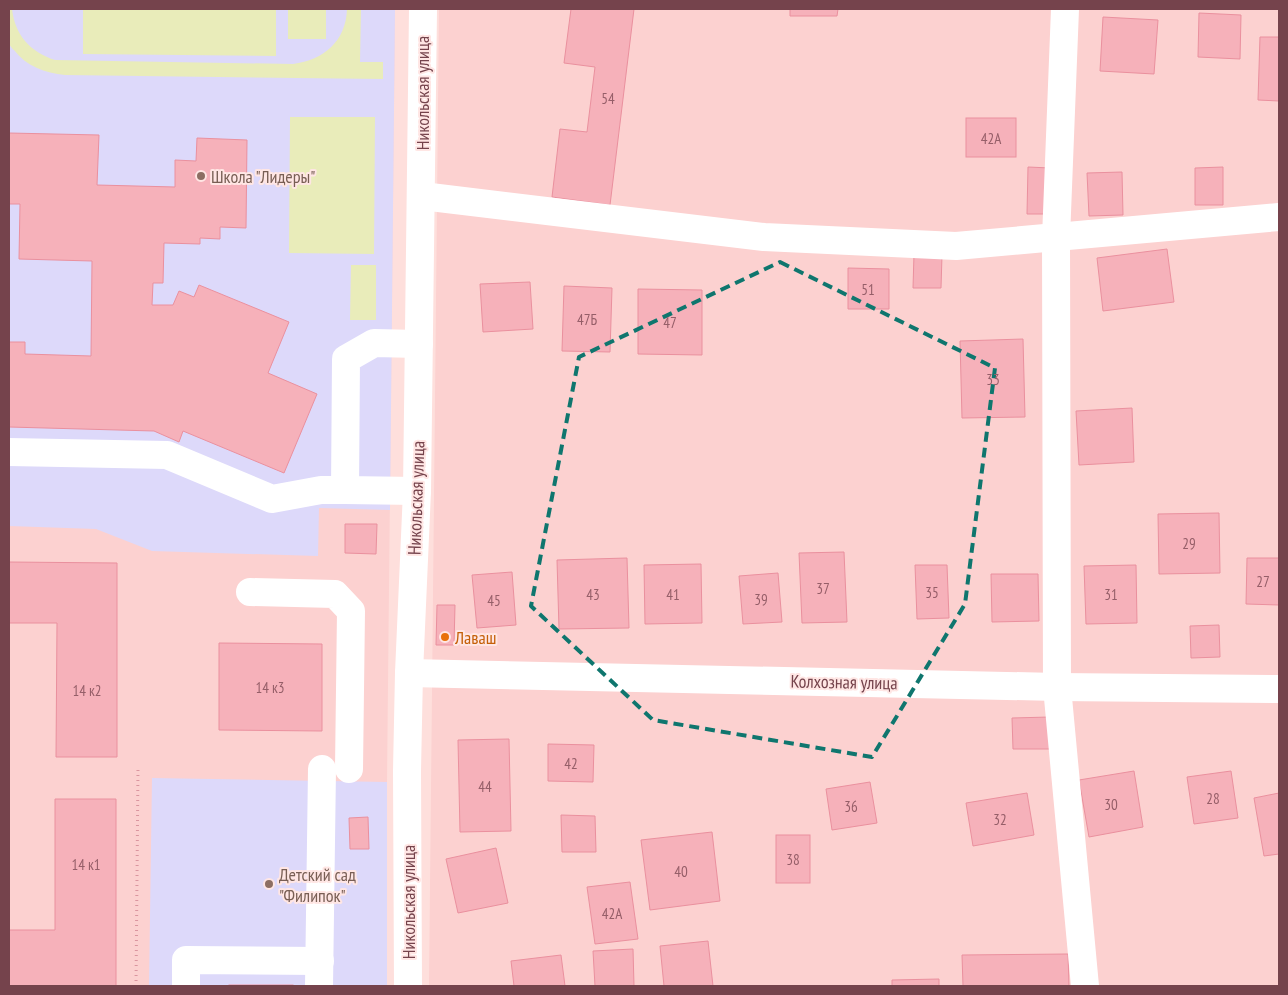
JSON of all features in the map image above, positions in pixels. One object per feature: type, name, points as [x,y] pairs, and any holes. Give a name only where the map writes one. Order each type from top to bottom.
[{"type":"street","name":"Никольская улица","points":[[408,986],[407,771],[417,491],[423,9]]},
{"type":"street","points":[[1065,9],[1056,238],[1058,687],[1085,986]]},
{"type":"street","points":[[422,196],[764,237],[956,246],[1279,217]]},
{"type":"street","points":[[344,490],[346,359],[374,343],[419,344]]},
{"type":"street","points":[[9,452],[167,455],[272,499],[321,490],[417,491]]},
{"type":"street","points":[[250,592],[335,594],[351,611],[349,770]]},
{"type":"street","name":"Колхозная улица","points":[[409,673],[1058,687],[1279,689]]},
{"type":"street","points":[[186,986],[186,960],[320,973],[322,769]]},
{"type":"path","points":[[136,986],[138,767]]},
{"type":"highlighted area","points":[[780,262],[995,368],[965,604],[872,757],[653,720],[531,606],[579,357]]},
{"type":"shaded area","points":[[9,9],[395,9],[387,782],[387,986],[9,986]]},
{"type":"shaded area","name":"Школа \"Лидеры\"","points":[[9,9],[395,9],[390,510],[319,508],[318,556],[152,551],[96,529],[9,526]]},
{"type":"shaded area","points":[[439,9],[1279,9],[1279,986],[429,986]]},
{"type":"shaded area","name":"Детский сад \"Филипок\"","points":[[152,778],[387,782],[387,986],[149,986]]},
{"type":"green space","points":[[9,9],[12,9],[16,27],[25,41],[38,52],[55,60],[293,64],[314,58],[331,47],[342,31],[347,9],[361,9],[360,62],[383,62],[383,79],[58,74],[36,68],[19,56],[11,47],[8,36]]},
{"type":"green space","points":[[83,9],[276,9],[276,56],[83,54]]},
{"type":"green space","points":[[288,9],[326,9],[326,39],[288,39]]},
{"type":"green space","points":[[290,117],[375,117],[374,254],[289,253]]},
{"type":"green space","points":[[351,265],[376,265],[376,320],[350,320]]},
{"type":"building","points":[[571,9],[634,9],[610,205],[552,197],[560,129],[587,132],[595,67],[564,63]]},
{"type":"building","points":[[790,9],[838,9],[837,16],[790,16]]},
{"type":"building","points":[[1199,13],[1241,15],[1240,59],[1198,57]]},
{"type":"building","points":[[1103,17],[1158,20],[1154,74],[1100,71]]},
{"type":"building","points":[[1260,37],[1279,37],[1279,101],[1258,100]]},
{"type":"building","points":[[966,118],[1016,118],[1016,157],[966,157]]},
{"type":"building","points":[[9,133],[99,135],[97,185],[175,187],[175,160],[196,161],[197,138],[247,140],[246,228],[220,227],[220,239],[200,238],[200,244],[164,243],[163,283],[153,283],[152,305],[173,305],[179,291],[194,297],[199,285],[289,322],[268,373],[317,394],[284,473],[183,431],[179,442],[154,431],[9,427],[9,342],[25,342],[25,354],[91,356],[92,261],[19,259],[20,204],[9,204]]},
{"type":"building","points":[[1028,167],[1050,168],[1049,214],[1027,214]]},
{"type":"building","points":[[1223,167],[1223,205],[1195,205],[1195,168]]},
{"type":"building","points":[[1122,172],[1123,215],[1089,216],[1087,173]]},
{"type":"building","points":[[1167,249],[1174,302],[1103,311],[1097,258]]},
{"type":"building","points":[[914,254],[942,255],[941,288],[913,288]]},
{"type":"building","points":[[848,268],[889,269],[889,309],[848,309]]},
{"type":"building","points":[[530,282],[533,329],[483,332],[480,284]]},
{"type":"building","points":[[564,286],[612,288],[610,352],[562,351]]},
{"type":"building","points":[[638,289],[702,290],[702,355],[638,354]]},
{"type":"building","points":[[1023,339],[1025,417],[962,418],[960,341]]},
{"type":"building","points":[[1132,408],[1134,462],[1079,465],[1076,411]]},
{"type":"building","points":[[1219,513],[1220,573],[1159,574],[1158,514]]},
{"type":"building","points":[[345,524],[377,524],[376,554],[345,553]]},
{"type":"building","points":[[844,552],[847,622],[802,623],[799,553]]},
{"type":"building","points":[[627,558],[629,628],[559,629],[557,560]]},
{"type":"building","points":[[1247,558],[1279,558],[1279,605],[1246,604]]},
{"type":"building","points":[[9,562],[117,563],[117,757],[56,757],[57,623],[9,623]]},
{"type":"building","points":[[701,564],[702,623],[645,624],[644,565]]},
{"type":"building","points":[[915,565],[947,565],[949,618],[917,619]]},
{"type":"building","points":[[1136,565],[1137,623],[1086,624],[1084,566]]},
{"type":"building","points":[[512,572],[516,625],[477,628],[472,575]]},
{"type":"building","points":[[778,573],[782,622],[743,624],[739,576]]},
{"type":"building","points":[[991,574],[1038,574],[1039,621],[992,622]]},
{"type":"building","points":[[437,605],[455,605],[454,645],[436,645]]},
{"type":"building","points":[[1219,625],[1220,657],[1191,658],[1190,626]]},
{"type":"building","points":[[219,643],[322,644],[322,731],[219,730]]},
{"type":"building","points":[[1050,717],[1050,749],[1013,749],[1012,718]]},
{"type":"building","points":[[509,739],[511,831],[460,832],[458,740]]},
{"type":"building","points":[[548,744],[594,745],[593,782],[548,781]]},
{"type":"building","points":[[1134,771],[1143,827],[1089,837],[1079,780]]},
{"type":"building","points":[[1231,771],[1238,818],[1194,824],[1187,777]]},
{"type":"building","points":[[870,782],[877,823],[832,830],[826,789]]},
{"type":"building","points":[[1027,793],[1034,835],[973,846],[966,803]]},
{"type":"building","points":[[1279,793],[1279,854],[1264,856],[1254,798]]},
{"type":"building","points":[[55,799],[116,799],[116,986],[9,986],[9,930],[55,930]]},
{"type":"building","points":[[561,815],[595,816],[596,852],[562,852]]},
{"type":"building","points":[[368,817],[369,849],[350,849],[349,818]]},
{"type":"building","points":[[712,832],[720,901],[650,910],[641,840]]},
{"type":"building","points":[[776,835],[810,835],[810,883],[776,883]]},
{"type":"building","points":[[496,848],[508,903],[458,913],[446,859]]},
{"type":"building","points":[[630,882],[638,939],[595,944],[587,887]]},
{"type":"building","points":[[708,941],[713,986],[664,986],[660,946]]},
{"type":"building","points":[[633,949],[634,986],[595,986],[593,951]]},
{"type":"building","points":[[1068,954],[1069,986],[963,986],[962,955]]},
{"type":"building","points":[[561,955],[565,986],[514,986],[511,961]]},
{"type":"building","points":[[939,979],[939,986],[892,986],[892,980]]},
{"type":"building","points":[[293,985],[293,986],[229,986]]},
{"type":"place","name":"Школа \"Лидеры\"","points":[[201,176]]},
{"type":"place","name":"Лаваш","points":[[445,637]]},
{"type":"place","name":"Детский сад \"Филипок\"","points":[[269,884]]}]
